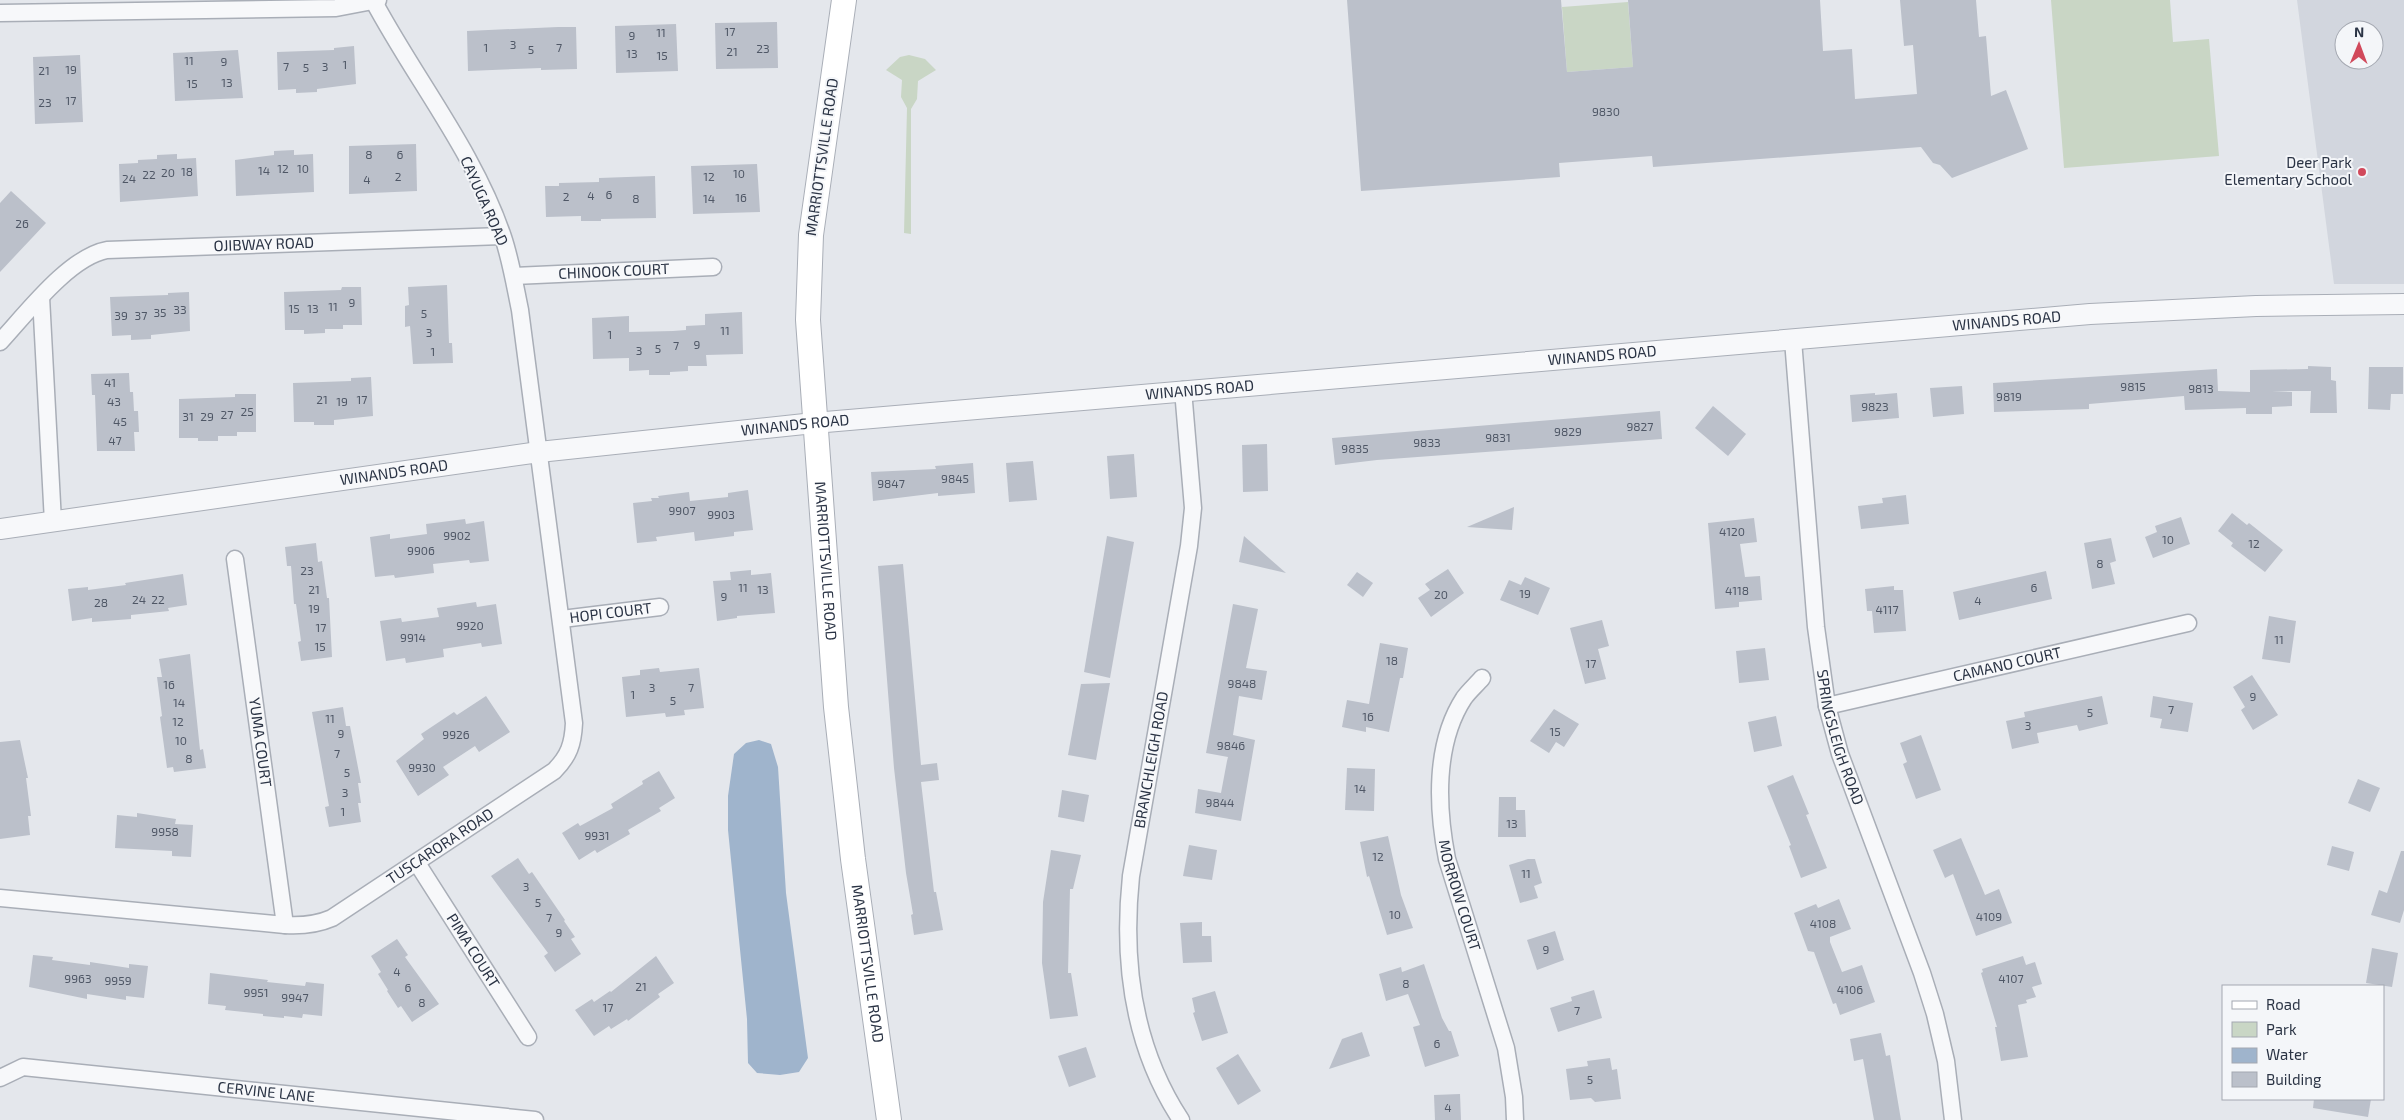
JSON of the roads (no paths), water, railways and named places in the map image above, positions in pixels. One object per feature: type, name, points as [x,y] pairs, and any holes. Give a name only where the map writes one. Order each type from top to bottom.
[{"type":"main road","name":"MARRIOTTSVILLE ROAD","points":[[844,0],[811,235],[808,320],[836,707],[852,859],[889,1120]]},
{"type":"street","points":[[0,13],[336,8],[375,1]]},
{"type":"street","name":"CAYUGA ROAD","points":[[375,1],[459,144],[502,236],[514,276],[520,310],[539,452]]},
{"type":"street","name":"OJIBWAY ROAD","points":[[0,342],[41,297],[81,259],[95,252],[106,250],[502,236]]},
{"type":"street","name":"CHINOOK COURT","points":[[514,276],[713,267]]},
{"type":"street","points":[[41,297],[53,522]]},
{"type":"street","name":"WINANDS ROAD","points":[[0,529],[539,452],[814,422],[2090,314],[2256,306],[2404,304]]},
{"type":"street","name":"SPRINGSLEIGH ROAD","points":[[1793,340],[1816,627],[1827,706],[1840,754],[1922,973],[1935,1014],[1946,1061],[1953,1120]]},
{"type":"street","name":"BRANCHLEIGH ROAD","points":[[1181,1120],[1156,1073],[1142,1037],[1132,998],[1127,956],[1126,917],[1131,876],[1189,546],[1193,508],[1183,390]]},
{"type":"street","name":"TUSCARORA ROAD","points":[[0,898],[309,926],[332,918],[554,771],[567,758],[573,743],[574,723],[539,452]]},
{"type":"street","name":"YUMA COURT","points":[[235,559],[284,925]]},
{"type":"street","name":"HOPI COURT","points":[[562,619],[660,607]]},
{"type":"street","name":"CAMANO COURT","points":[[1827,706],[2188,623]]},
{"type":"street","name":"MORROW COURT","points":[[1482,678],[1464,697],[1452,721],[1445,747],[1440,790],[1441,829],[1447,859],[1506,1048],[1514,1097],[1515,1120]]},
{"type":"street","name":"PIMA COURT","points":[[417,863],[528,1038]]},
{"type":"street","name":"CERVINE LANE","points":[[0,1078],[23,1067],[534,1120]]},
{"type":"water","points":[[759,740],[771,744],[778,767],[786,893],[808,1058],[799,1072],[780,1075],[757,1073],[748,1063],[747,1019],[728,830],[728,796],[734,754],[746,743]]},
{"type":"place","name":"Deer Park Elementary School","points":[[2362,172]]}]
